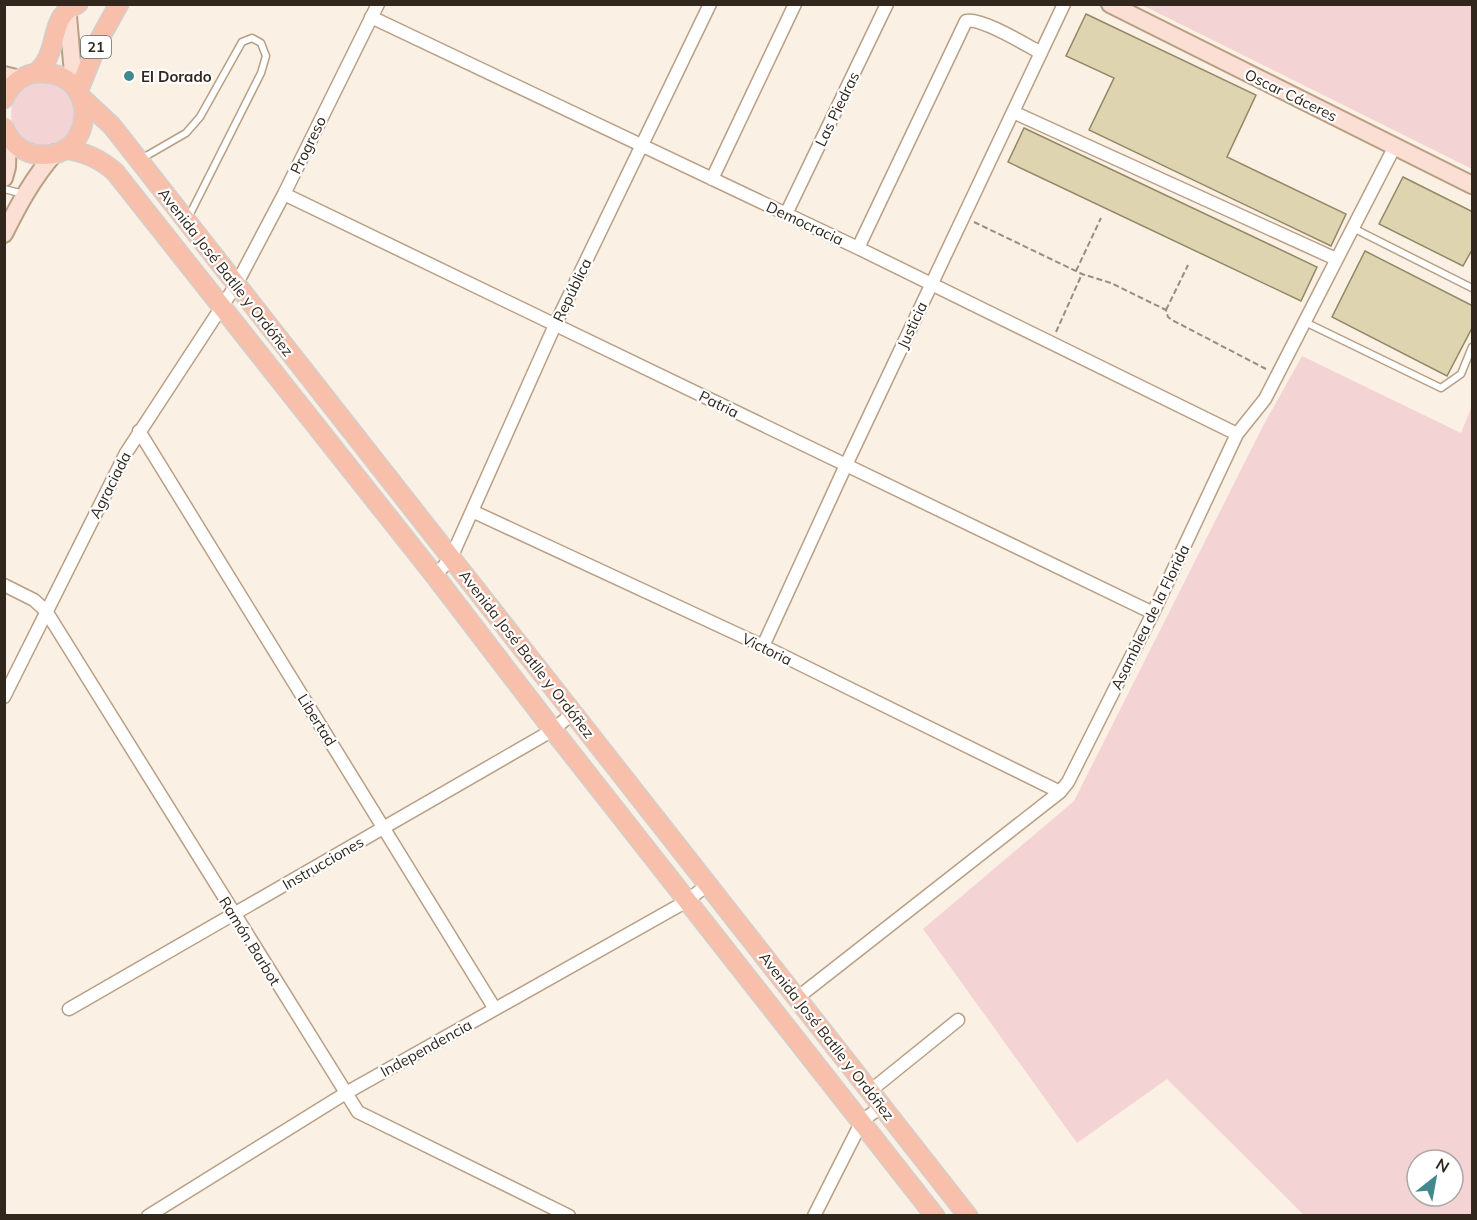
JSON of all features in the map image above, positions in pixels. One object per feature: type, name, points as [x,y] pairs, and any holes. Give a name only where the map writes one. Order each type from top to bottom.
[{"type":"main road","name":"21","points":[[78,91],[99,40],[119,4]]},
{"type":"main road","points":[[4,99],[20,76],[47,61],[56,28],[67,6]]},
{"type":"main road","name":"Avenida José Batlle y Ordóñez","points":[[20,76],[50,73],[63,77],[112,126],[968,1215]]},
{"type":"main road","points":[[60,151],[74,142],[81,132],[85,109],[78,91]]},
{"type":"main road","name":"Avenida José Batlle y Ordóñez","points":[[6,132],[17,146],[28,153],[42,155],[60,151],[86,153],[102,160],[115,172],[435,576],[553,730],[935,1215]]},
{"type":"street","name":"Progreso","points":[[236,285],[378,4]]},
{"type":"street","name":"República","points":[[435,576],[451,558],[555,325],[710,4]]},
{"type":"street","points":[[712,179],[795,4]]},
{"type":"street","name":"Las Piedras","points":[[786,214],[887,4]]},
{"type":"street","name":"Justicia","points":[[763,646],[1064,4]]},
{"type":"street","name":"Oscar Cáceres","points":[[1110,4],[1473,185]]},
{"type":"street","points":[[67,6],[78,91]]},
{"type":"street","name":"Democracia","points":[[371,17],[858,248],[1237,434]]},
{"type":"street","points":[[858,248],[966,21],[981,23],[1041,53]]},
{"type":"street","points":[[1013,111],[1336,259]]},
{"type":"street","points":[[4,178],[7,167],[6,132]]},
{"type":"street","name":"Asamblea de la Florida","points":[[797,998],[1060,792],[1068,782],[1154,613],[1237,434],[1265,399],[1395,146]]},
{"type":"street","points":[[4,234],[24,194],[39,171],[60,151]]},
{"type":"street","name":"Patria","points":[[284,194],[1154,613]]},
{"type":"street","name":"Agraciada","points":[[4,698],[138,431],[236,285]]},
{"type":"street","name":"Libertad","points":[[138,431],[495,1009]]},
{"type":"street","name":"Victoria","points":[[472,511],[763,646],[1060,792]]},
{"type":"street","name":"Ramón Barbot","points":[[4,585],[34,600],[46,611],[358,1112],[569,1215]]},
{"type":"street","name":"Instrucciones","points":[[69,1009],[553,730],[574,712]]},
{"type":"street","name":"Independencia","points":[[148,1215],[346,1093],[687,901],[707,885]]},
{"type":"street","points":[[870,1091],[958,1020]]},
{"type":"street","points":[[814,1215],[862,1121],[882,1106]]},
{"type":"lane","points":[[139,160],[186,134],[200,117],[242,42],[252,38],[261,43],[266,56],[261,73],[186,221]]},
{"type":"lane","points":[[4,189],[24,194]]},
{"type":"lane","points":[[1353,228],[1473,288]]},
{"type":"lane","points":[[1305,322],[1441,388],[1461,374],[1473,347]]},
{"type":"path","points":[[963,217],[1076,272],[1111,283],[1166,310]]},
{"type":"path","points":[[1076,272],[1101,218]]},
{"type":"path","points":[[1188,265],[1166,310],[1168,317],[1277,374]]},
{"type":"path","points":[[1051,343],[1082,274]]},
{"type":"shaded area","points":[[1142,5],[1472,5],[1472,169]]},
{"type":"shaded area","points":[[43,82],[61,88],[69,96],[75,114],[69,132],[61,140],[43,146],[25,140],[17,132],[11,114],[17,96],[25,88]]},
{"type":"shaded area","points":[[1302,356],[1461,433],[1472,406],[1472,1215],[1304,1215],[1167,1079],[1077,1143],[923,929],[1074,801],[1263,426]]},
{"type":"building","points":[[1086,14],[1256,95],[1227,157],[1346,214],[1331,246],[1089,130],[1114,78],[1066,56]]},
{"type":"building","points":[[1024,128],[1317,267],[1301,301],[1008,162]]},
{"type":"building","points":[[1403,177],[1473,212],[1473,248],[1463,266],[1379,224]]},
{"type":"building","points":[[1365,251],[1473,306],[1473,326],[1447,376],[1332,317]]},
{"type":"place","name":"El Dorado","points":[[129,76]]}]
